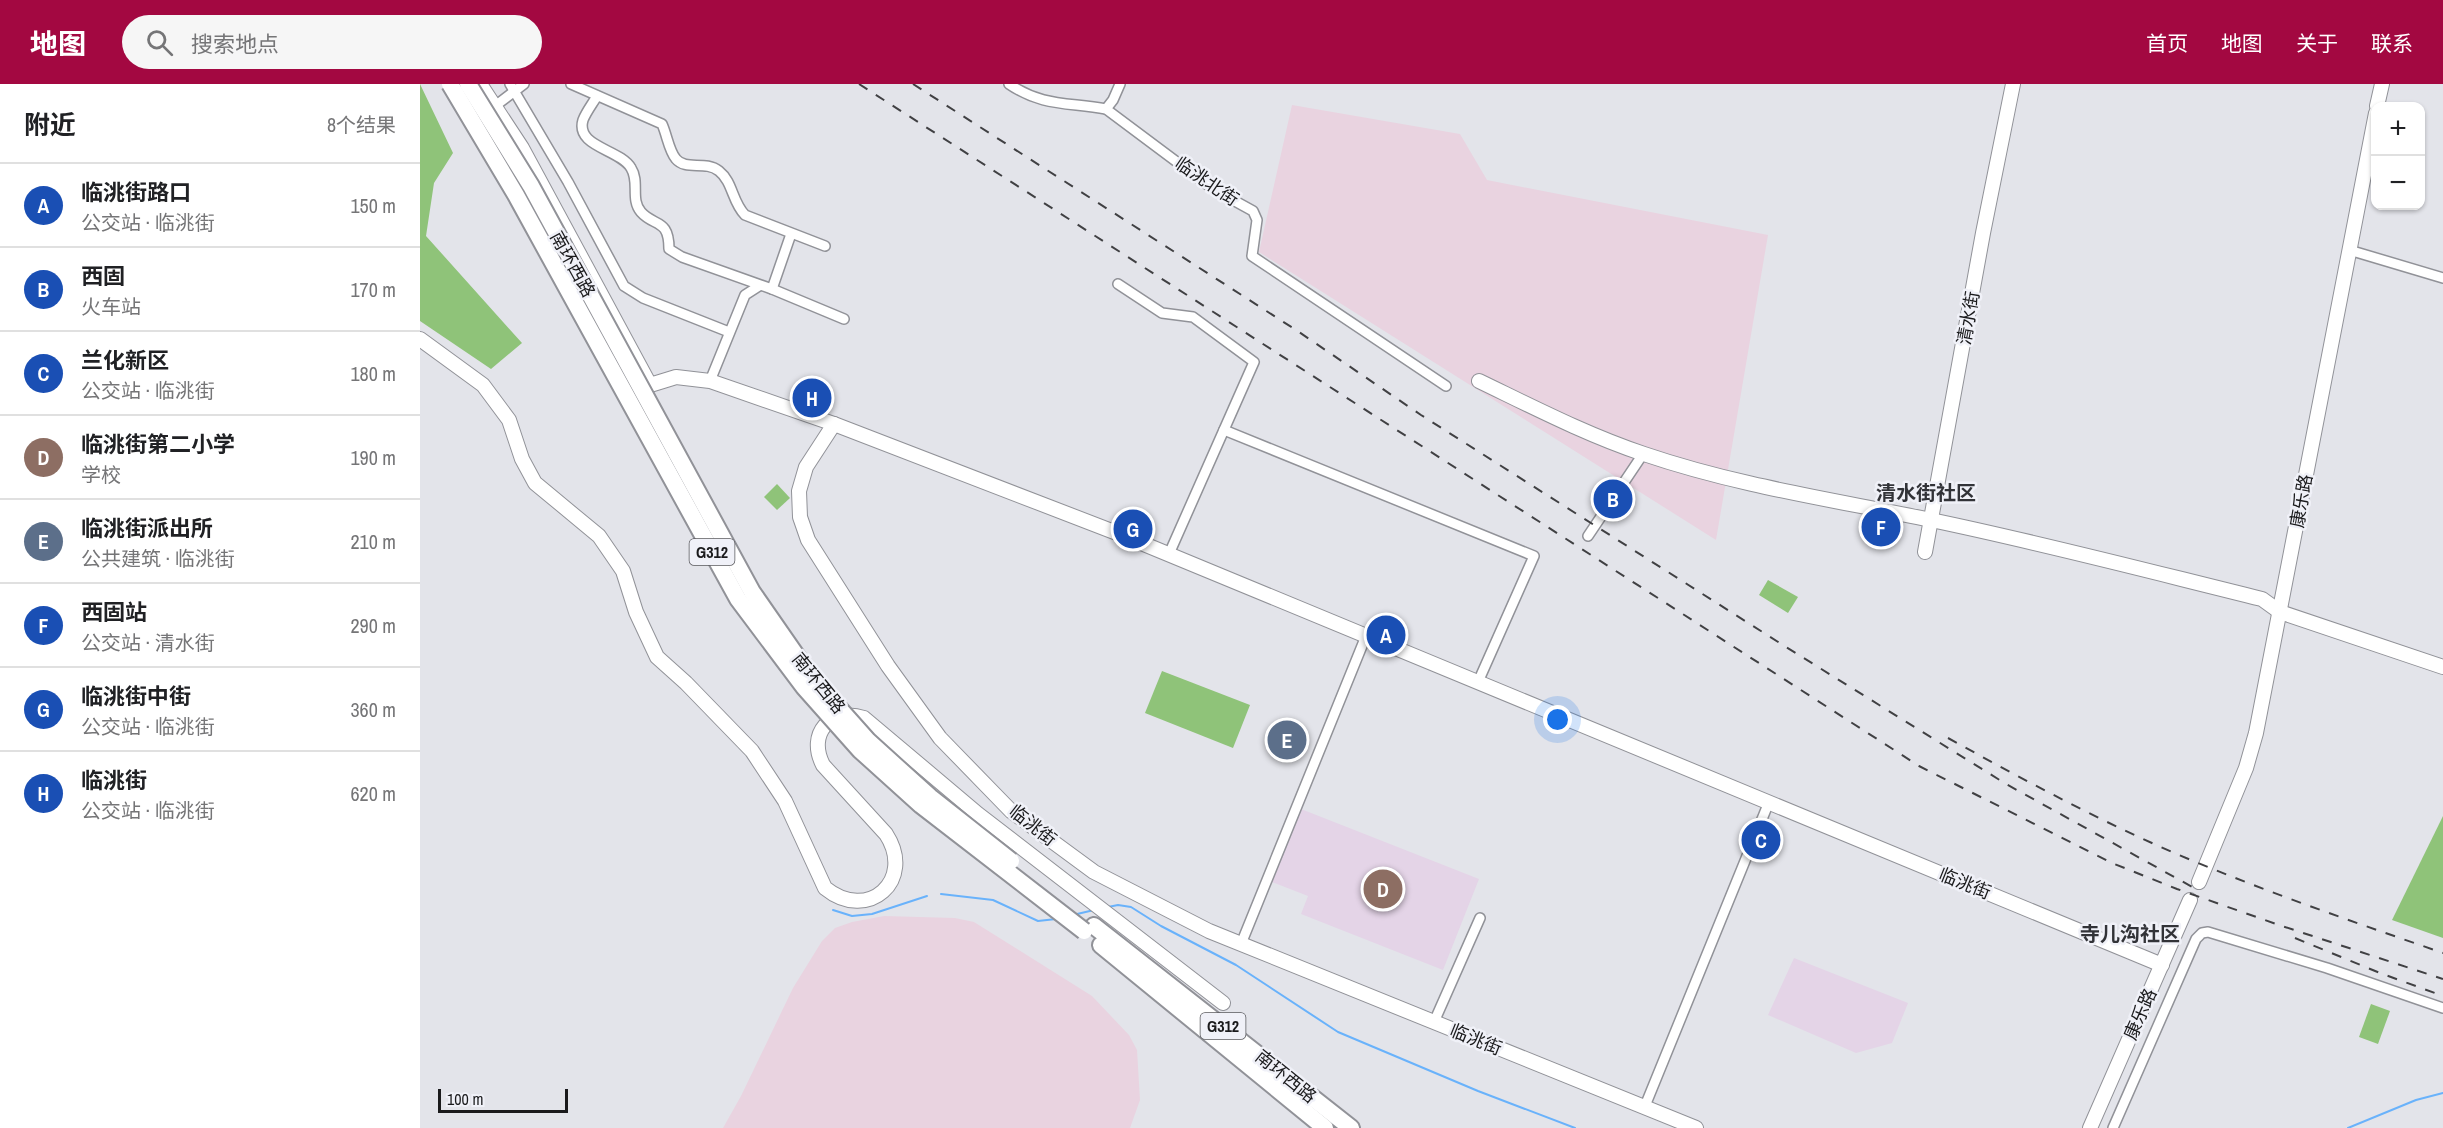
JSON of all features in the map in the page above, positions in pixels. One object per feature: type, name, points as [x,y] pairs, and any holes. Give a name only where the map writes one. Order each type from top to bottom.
[{"type":"highway","name":"南环西路","points":[[450,84],[516,195],[738,599],[804,687],[860,750],[921,805],[1089,928],[1351,1128]]},
{"type":"highway","name":"南环西路","points":[[468,84],[531,186],[752,592],[811,676],[868,741],[930,797],[1325,1128]]},
{"type":"street","points":[[480,84],[528,159],[650,385],[616,403]]},
{"type":"street","points":[[495,106],[512,88],[524,84]]},
{"type":"street","points":[[571,84],[662,124],[672,152],[680,162],[685,165],[708,165],[718,170],[726,177],[737,207],[745,215],[825,246]]},
{"type":"street","name":"临洮北街","points":[[1009,84],[1038,100],[1106,109],[1214,189],[1253,211],[1257,220],[1252,256],[1446,386]]},
{"type":"street","points":[[1106,109],[1120,84]]},
{"type":"street","name":"清水街","points":[[1925,552],[1983,233],[2013,84]]},
{"type":"street","points":[[2378,102],[2382,84]]},
{"type":"street","points":[[512,88],[568,182],[624,286],[643,298],[729,332]]},
{"type":"street","points":[[597,96],[584,120],[584,134],[593,144],[626,161],[633,170],[636,182],[636,206],[644,215],[663,226],[669,241],[669,249],[682,257],[772,289],[844,319]]},
{"type":"street","name":"康乐路","points":[[2199,882],[2249,759],[2280,612],[2371,138]]},
{"type":"street","points":[[772,289],[791,234]]},
{"type":"street","points":[[2349,250],[2443,278]]},
{"type":"street","points":[[1118,284],[1162,313],[1193,317],[1254,362],[1169,554]]},
{"type":"street","points":[[710,381],[745,295],[759,286]]},
{"type":"street","points":[[420,339],[483,385],[509,420],[522,459],[535,483],[599,536],[623,572],[636,612],[657,657],[686,683],[752,751],[785,801],[825,888],[835,896],[847,901],[860,902],[883,892],[891,882],[896,870],[895,851],[886,834],[823,765],[818,756],[816,745],[824,726],[832,719],[853,715],[864,718],[978,814],[1116,923],[1223,1003]]},
{"type":"street","name":"临洮街","points":[[650,385],[676,377],[710,381],[834,424],[1169,554],[2162,964]]},
{"type":"street","points":[[1479,381],[1583,431],[1643,454],[1695,470],[1782,491],[1932,520],[2262,599],[2280,612],[2443,667]]},
{"type":"street","name":"临洮街","points":[[834,424],[806,467],[799,491],[800,517],[815,550],[888,666],[940,738],[1011,811],[1094,872],[1209,931],[1696,1128]]},
{"type":"street","points":[[1224,430],[1534,556],[1478,682]]},
{"type":"street","points":[[1588,536],[1643,454]]},
{"type":"street","points":[[1240,944],[1366,636]]},
{"type":"street","points":[[1645,1106],[1769,802]]},
{"type":"street","name":"康乐路","points":[[2090,1128],[2190,900]]},
{"type":"street","points":[[1434,1022],[1480,918]]},
{"type":"street","points":[[2113,1128],[2196,939],[2202,933],[2208,932],[2327,968],[2443,1008]]},
{"type":"shaded area","points":[[1292,105],[1460,134],[1487,180],[1768,235],[1716,540],[1259,252]]},
{"type":"shaded area","points":[[1301,809],[1479,879],[1443,970],[1301,914],[1308,896],[1272,882]]},
{"type":"shaded area","points":[[884,916],[955,918],[974,922],[1092,996],[1129,1035],[1137,1050],[1140,1100],[1130,1128],[723,1128],[793,988],[822,941],[835,928]]},
{"type":"shaded area","points":[[1794,958],[1908,1003],[1892,1043],[1856,1053],[1768,1015]]},
{"type":"green space","points":[[420,84],[453,153],[434,183],[426,236],[522,343],[491,369],[420,321]]},
{"type":"green space","points":[[777,484],[790,498],[777,510],[764,497]]},
{"type":"green space","points":[[1768,580],[1798,597],[1788,613],[1759,595]]},
{"type":"green space","points":[[1162,671],[1250,705],[1233,748],[1145,713]]},
{"type":"green space","points":[[2443,816],[2443,938],[2392,920]]},
{"type":"green space","points":[[2371,1004],[2390,1011],[2378,1044],[2359,1037]]},
{"type":"waterway","points":[[941,894],[993,900],[1038,921],[1056,919]]},
{"type":"waterway","points":[[833,910],[852,916],[872,914],[927,896]]},
{"type":"waterway","points":[[1108,907],[1118,905],[1131,907],[1161,926],[1236,965],[1338,1032],[1478,1091],[1575,1128]]},
{"type":"waterway","points":[[1073,915],[1094,910]]},
{"type":"waterway","points":[[2348,1128],[2416,1100],[2443,1093]]},
{"type":"railway","points":[[859,84],[1919,766],[2112,863],[2279,925],[2443,979]]},
{"type":"railway","points":[[913,84],[1296,330],[1421,415],[1786,647],[2006,784],[2196,889]]},
{"type":"railway","points":[[1948,738],[2062,800],[2179,855],[2277,894],[2443,953]]},
{"type":"railway","points":[[2295,938],[2443,996]]},
{"type":"place","name":"临洮街","points":[[812,398]]},
{"type":"place","name":"西固","points":[[1613,499]]},
{"type":"place","name":"西固站","points":[[1881,527]]},
{"type":"place","name":"临洮街中街","points":[[1133,529]]},
{"type":"place","name":"临洮街路口","points":[[1386,635]]},
{"type":"place","name":"临洮街派出所","points":[[1287,740]]},
{"type":"place","name":"兰化新区","points":[[1761,840]]},
{"type":"place","name":"临洮街第二小学","points":[[1383,889]]},
{"type":"district","name":"清水街社区","points":[[1926,492]]},
{"type":"district","name":"寺儿沟社区","points":[[2130,933]]}]
